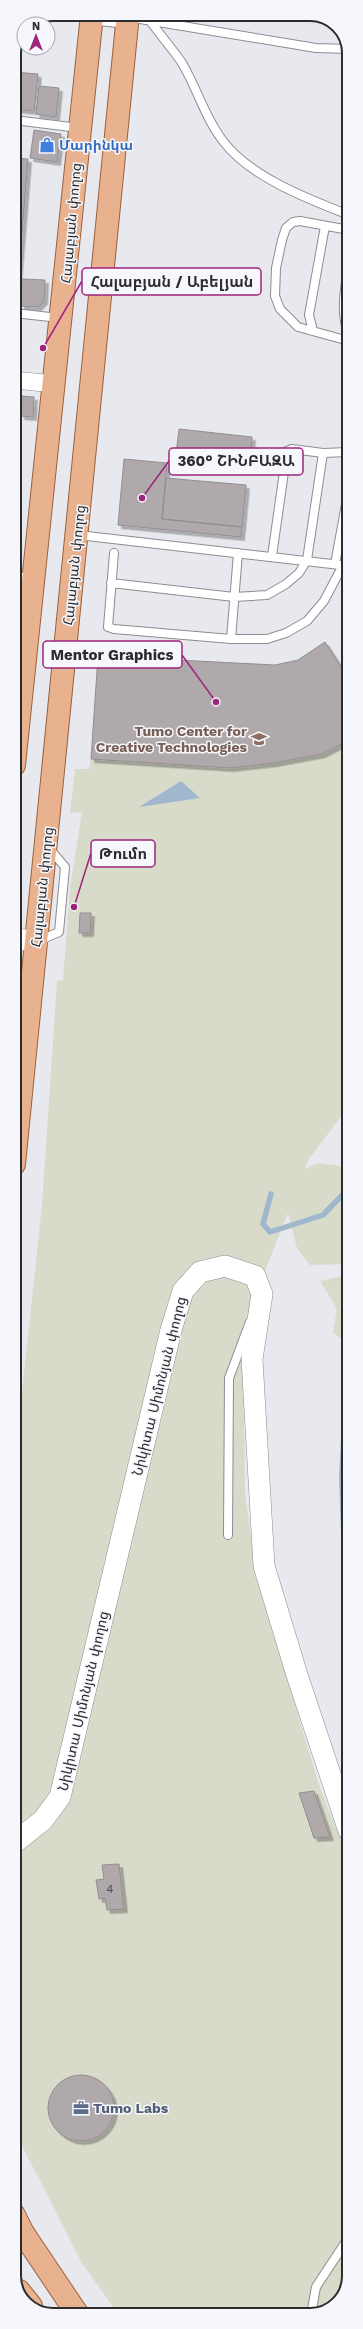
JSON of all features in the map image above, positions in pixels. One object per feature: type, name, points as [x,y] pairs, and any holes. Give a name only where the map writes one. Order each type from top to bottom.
[{"type":"main road","name":"Հալաբյան փողոց","points":[[21,645],[24,577],[55,384],[91,21]]},
{"type":"main road","name":"Հալաբյան փողոց","points":[[21,1096],[77,535],[135,21]]},
{"type":"main road","points":[[21,2229],[73,2308]]},
{"type":"street","points":[[21,381],[55,384]]},
{"type":"street","points":[[21,940],[37,941]]},
{"type":"street","name":"Նիկիտա Սիմոնյան փողոց","points":[[21,1837],[43,1820],[60,1797],[171,1330],[183,1291],[200,1272],[226,1266],[255,1276],[262,1294]]},
{"type":"street","points":[[262,1294],[252,1360],[264,1566],[297,1675],[342,1810]]},
{"type":"lane","points":[[139,21],[182,64],[199,100],[223,142],[241,159],[267,177],[308,199],[342,212]]},
{"type":"lane","points":[[158,21],[316,48],[342,49]]},
{"type":"lane","points":[[21,121],[80,128]]},
{"type":"lane","points":[[342,229],[300,221],[293,222],[286,228],[276,268],[275,296],[280,309],[298,327],[342,339]]},
{"type":"lane","points":[[313,331],[309,315],[325,226]]},
{"type":"lane","points":[[21,314],[62,318]]},
{"type":"lane","points":[[272,556],[287,451],[292,449],[323,453],[342,452]]},
{"type":"lane","points":[[111,583],[234,597],[267,595],[286,584],[299,573],[307,560],[323,453]]},
{"type":"lane","points":[[77,535],[238,552],[342,565],[324,601],[307,621],[286,633],[267,639],[231,640],[114,629],[108,627],[114,552]]},
{"type":"lane","points":[[231,640],[238,552]]},
{"type":"lane","points":[[228,1535],[229,1378],[238,1348],[262,1294]]},
{"type":"lane","points":[[312,2308],[316,2287],[342,2248]]},
{"type":"green space","points":[[342,744],[342,1115],[308,1160],[305,1169],[319,1163],[342,1166],[342,1264],[310,1265],[297,1248],[288,1213],[243,1326],[245,1494],[257,1578],[320,1788],[342,1843],[342,2276],[338,2292],[334,2297],[324,2305],[314,2308],[114,2308],[82,2263],[21,2144],[21,1402],[42,1205],[57,981],[63,980],[70,888],[82,812],[70,813],[75,769],[89,769],[91,759],[230,768],[274,763],[322,754]]},
{"type":"green space","points":[[342,1276],[342,1339],[333,1332],[337,1309],[320,1281]]},
{"type":"water","points":[[181,781],[200,798],[139,807]]},
{"type":"water","points":[[342,1418],[342,1563],[339,1477]]},
{"type":"building","points":[[21,73],[38,74],[34,111],[21,110]]},
{"type":"building","points":[[39,86],[59,88],[56,117],[36,114]]},
{"type":"building","points":[[34,130],[61,134],[57,162],[30,158]]},
{"type":"building","points":[[21,158],[28,159],[21,244]]},
{"type":"building","points":[[22,279],[45,280],[44,301],[38,307],[21,306]]},
{"type":"building","points":[[22,396],[34,397],[33,417],[21,416]]},
{"type":"building","points":[[179,429],[252,437],[250,461],[176,454]]},
{"type":"building","points":[[124,459],[167,463],[162,519],[242,527],[241,537],[118,525]]},
{"type":"building","points":[[166,478],[246,485],[242,527],[162,519]]},
{"type":"building","points":[[325,642],[342,668],[342,744],[322,754],[274,763],[230,768],[91,759],[98,656],[275,665],[298,660]]},
{"type":"building","points":[[80,913],[91,913],[90,933],[79,933]]},
{"type":"building","points":[[314,1791],[330,1837],[314,1838],[299,1793]]},
{"type":"building","points":[[119,1864],[124,1909],[107,1910],[105,1898],[99,1899],[96,1880],[104,1879],[102,1865]]},
{"type":"building","name":"Tumo Labs","points":[[81,2075],[93,2078],[104,2085],[111,2096],[114,2108],[111,2120],[104,2131],[93,2138],[81,2141],[69,2138],[58,2131],[51,2120],[48,2108],[51,2096],[58,2085],[69,2078]]},
{"type":"waterway","points":[[271,1194],[263,1224],[270,1232],[323,1215],[342,1195]]},
{"type":"place","name":"Մարինկա","points":[[47,145]]},
{"type":"place","name":"Հալաբյան / Աբելյան","points":[[43,348]]},
{"type":"place","name":"360° ՇԻՆԲԱԶԱ","points":[[142,498]]},
{"type":"place","name":"Mentor Graphics","points":[[216,702]]},
{"type":"place","name":"Tumo Center for Creative Technologies","points":[[259,739]]},
{"type":"place","name":"Թումո","points":[[74,907]]},
{"type":"place","name":"Tumo Labs","points":[[81,2108]]}]
